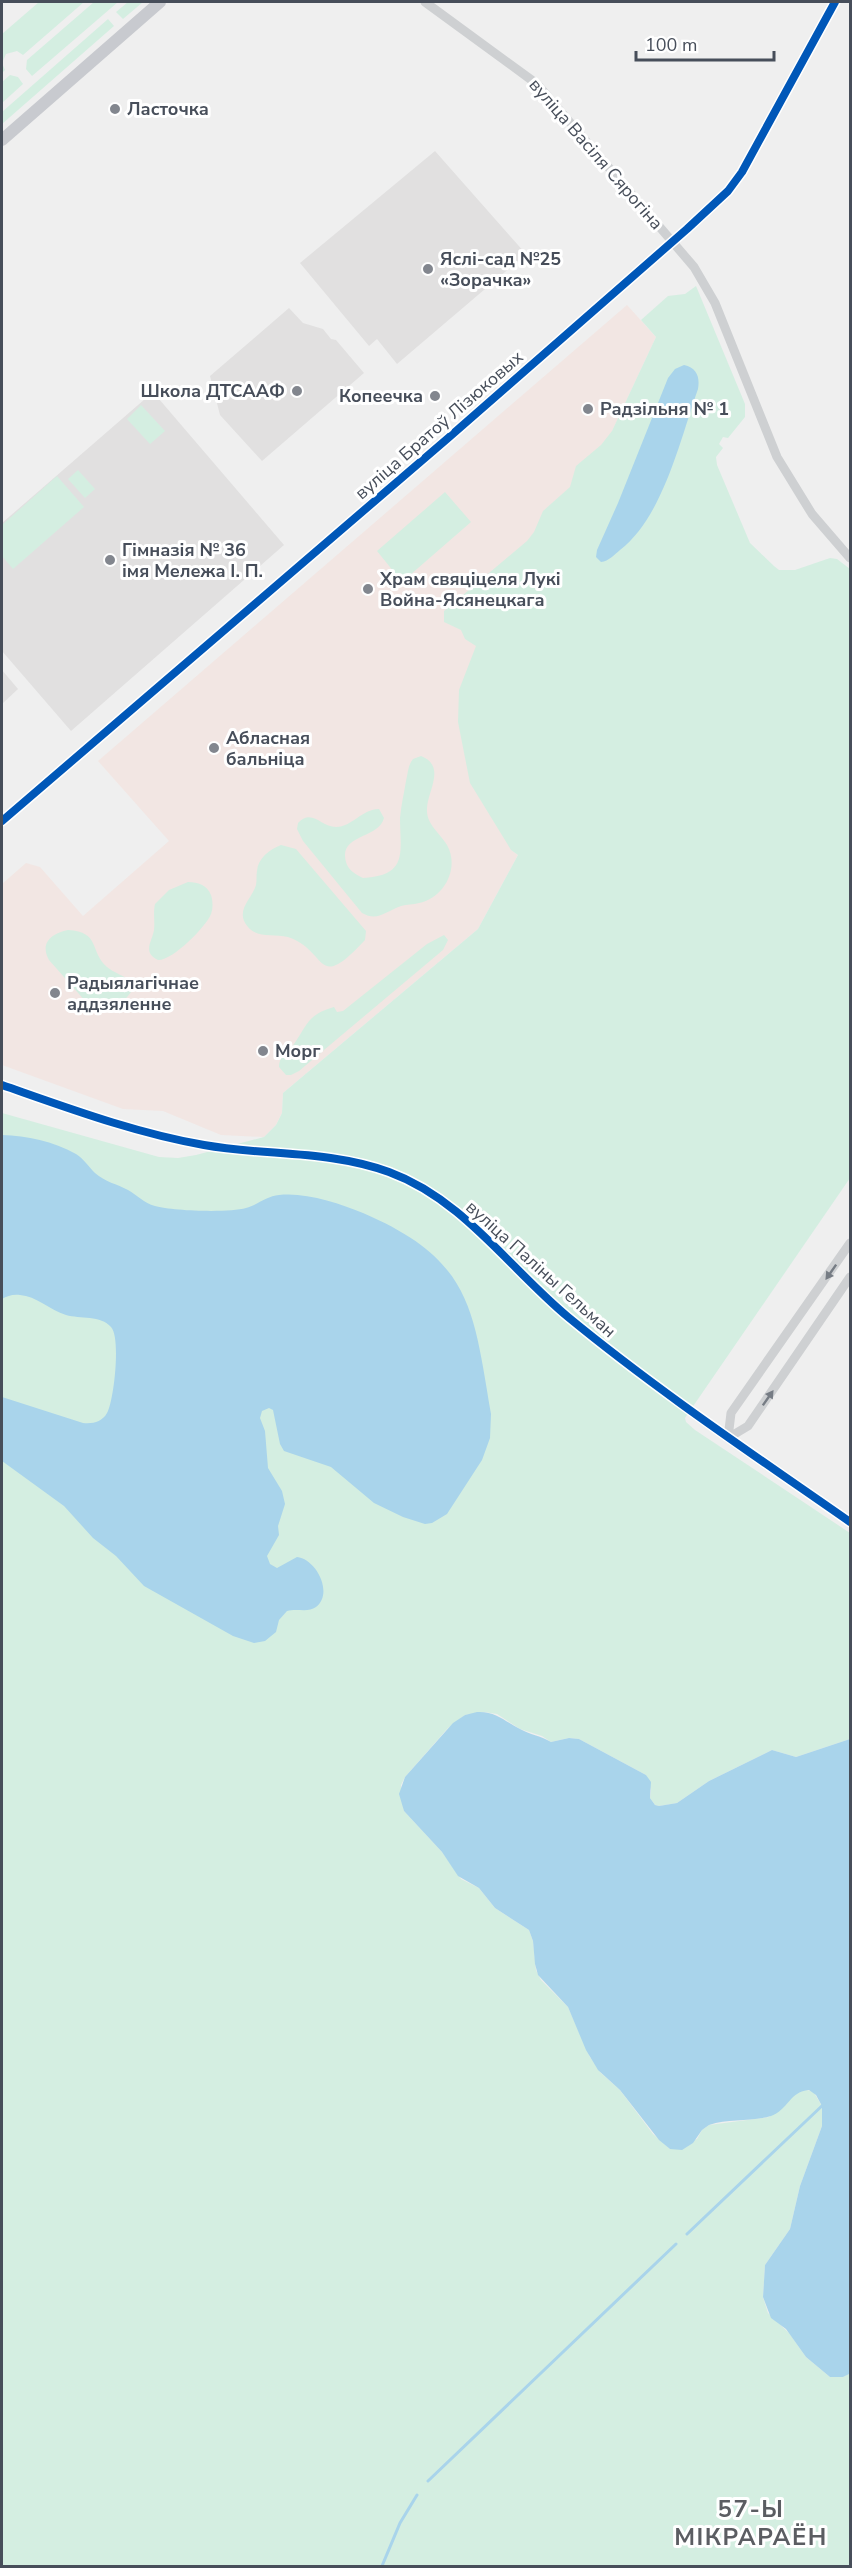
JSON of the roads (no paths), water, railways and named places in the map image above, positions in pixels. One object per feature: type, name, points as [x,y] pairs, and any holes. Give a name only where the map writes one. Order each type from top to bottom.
[{"type":"main road","points":[[2,140],[160,2]]},
{"type":"street","name":"вуліца Васіля Сярогіна","points":[[425,2],[537,84],[694,267],[715,303],[777,457],[812,514],[850,558]]},
{"type":"street","name":"вуліца Братоў Лізюковых","points":[[2,821],[673,242],[735,182],[835,2]]},
{"type":"street","name":"вуліца Паліны Гельман","points":[[2,1086],[94,1116],[205,1145],[335,1158],[390,1173],[430,1193],[462,1216],[565,1314],[624,1363],[850,1522]]},
{"type":"street","points":[[728,1438],[732,1413],[850,1243]]},
{"type":"street","points":[[728,1438],[748,1426],[850,1277]]},
{"type":"water","points":[[684,365],[692,368],[697,374],[698,389],[677,454],[659,498],[635,536],[611,558],[601,562],[596,557],[597,550],[668,378],[675,369]]},
{"type":"water","points":[[2,1135],[40,1140],[67,1149],[79,1156],[99,1176],[155,1206],[187,1210],[238,1210],[275,1196],[300,1195],[333,1202],[363,1213],[399,1231],[426,1249],[447,1269],[461,1291],[471,1316],[479,1344],[491,1414],[490,1438],[482,1460],[447,1514],[432,1523],[425,1524],[403,1517],[374,1503],[331,1467],[284,1451],[280,1444],[273,1410],[269,1408],[262,1411],[260,1418],[265,1431],[268,1468],[282,1491],[285,1504],[278,1526],[279,1535],[267,1556],[270,1564],[277,1568],[297,1557],[311,1564],[323,1586],[321,1601],[313,1609],[287,1611],[279,1620],[276,1632],[265,1641],[254,1643],[233,1636],[144,1586],[116,1556],[93,1538],[64,1506],[2,1461],[2,1397],[83,1423],[97,1422],[105,1416],[110,1406],[114,1383],[116,1343],[111,1327],[102,1321],[66,1315],[26,1296],[13,1295],[2,1299]]},
{"type":"water","points":[[477,1712],[495,1715],[524,1731],[551,1742],[569,1738],[579,1739],[646,1775],[651,1782],[650,1798],[655,1805],[659,1806],[677,1803],[709,1781],[772,1750],[796,1757],[850,1739],[849,2374],[843,2377],[830,2377],[806,2357],[786,2329],[771,2318],[763,2297],[765,2265],[790,2229],[800,2186],[822,2126],[822,2106],[816,2095],[809,2090],[803,2091],[771,2116],[724,2121],[709,2125],[702,2130],[693,2143],[682,2150],[670,2149],[659,2140],[620,2090],[598,2070],[586,2050],[568,2007],[538,1975],[529,1930],[495,1908],[479,1888],[458,1876],[442,1852],[404,1811],[399,1794],[405,1777],[453,1723],[465,1715]]},
{"type":"waterway","points":[[687,2234],[825,2103]]},
{"type":"waterway","points":[[428,2481],[676,2244]]},
{"type":"waterway","points":[[382,2566],[400,2523],[417,2495]]},
{"type":"place","name":"Ласточка","points":[[115,109]]},
{"type":"place","name":"Яслі-сад №25 «Зорачка»","points":[[428,269]]},
{"type":"place","name":"Школа ДТСААФ","points":[[297,391]]},
{"type":"place","name":"Копеечка","points":[[435,396]]},
{"type":"place","name":"Радзільня № 1","points":[[588,409]]},
{"type":"place","name":"Гімназія № 36 імя Мележа І. П.","points":[[110,560]]},
{"type":"place","name":"Храм свяціцеля Лукі Война-Ясянецкага","points":[[368,589]]},
{"type":"place","name":"Абласная бальніца","points":[[214,748]]},
{"type":"place","name":"Радыялагічнае аддзяленне","points":[[55,993]]},
{"type":"place","name":"Морг","points":[[263,1051]]},
{"type":"district","name":"57-Ы МІКРАРАЁН","points":[[751,2523]]}]
